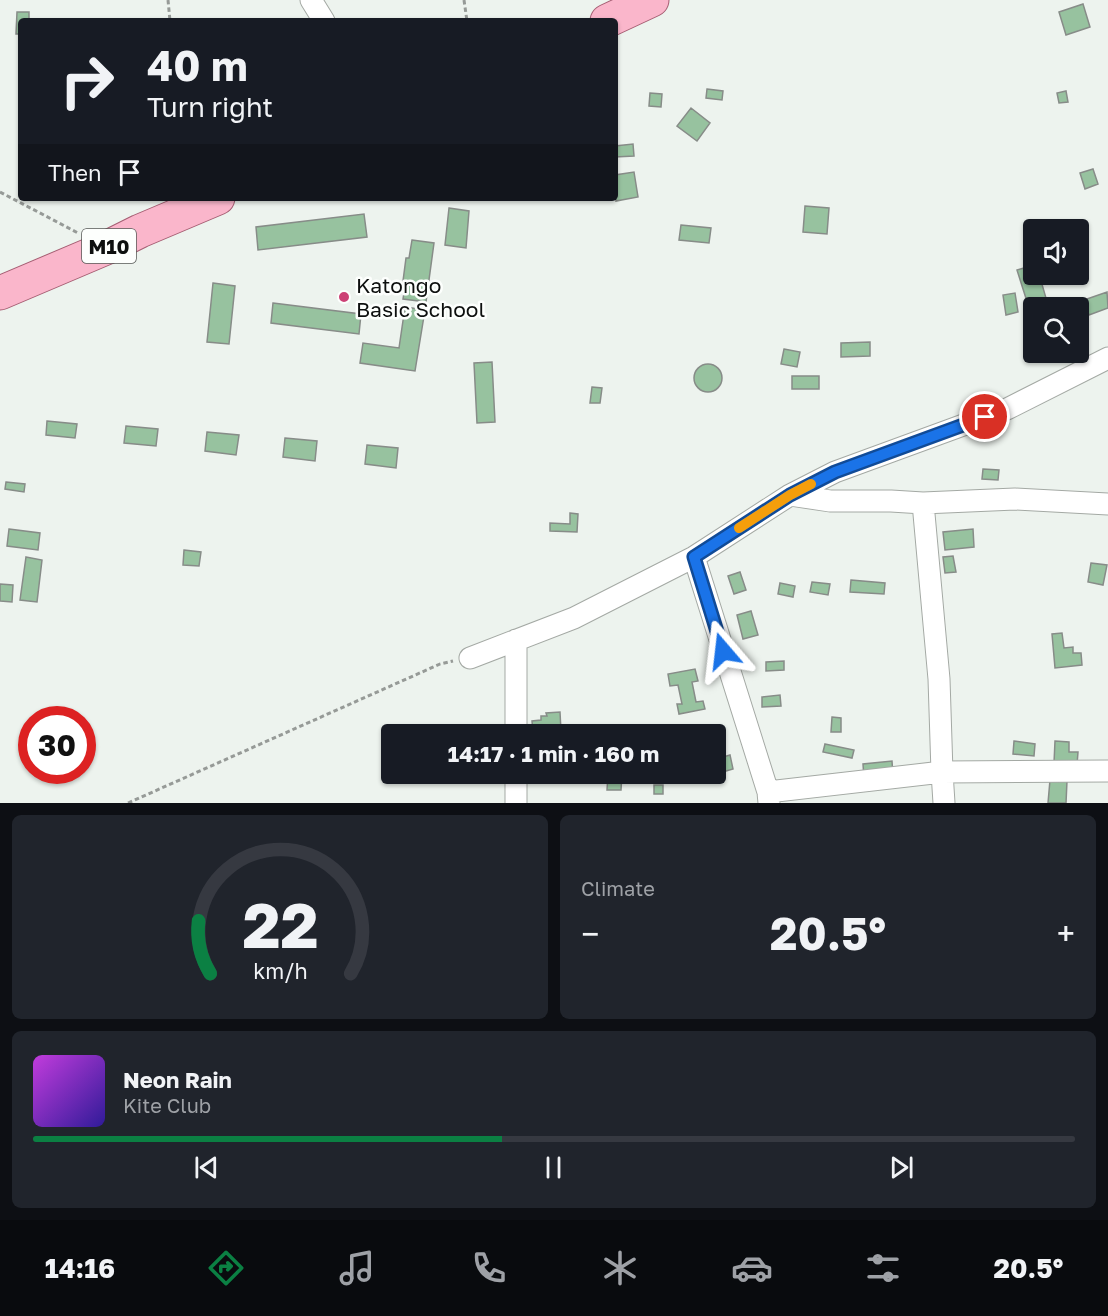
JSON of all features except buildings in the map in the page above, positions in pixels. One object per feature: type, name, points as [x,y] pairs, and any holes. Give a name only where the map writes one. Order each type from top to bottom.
[{"type":"main road","points":[[613,18],[651,0]]},
{"type":"main road","name":"M10","points":[[5,286],[106,248],[211,201]]},
{"type":"street","points":[[312,0],[322,18]]},
{"type":"street","points":[[470,658],[574,618],[694,557],[790,495],[835,472],[1007,409],[1108,358]]},
{"type":"street","points":[[790,495],[830,501],[923,503],[1015,499],[1108,504]]},
{"type":"street","points":[[923,503],[939,679],[944,803]]},
{"type":"street","points":[[694,557],[769,797],[942,772],[1108,771]]},
{"type":"street","points":[[516,640],[516,724]]},
{"type":"street","points":[[516,784],[516,803]]},
{"type":"path","points":[[168,0],[170,18]]},
{"type":"path","points":[[464,0],[467,18]]},
{"type":"path","points":[[0,192],[106,248]]},
{"type":"path","points":[[128,803],[440,664],[470,658]]},
{"type":"slow traffic","points":[[739,528],[811,484]]},
{"type":"place","name":"Katongo Basic School","points":[[344,297]]},
{"type":"route","points":[[723,651],[694,557],[790,495],[835,472],[985,417]]}]
